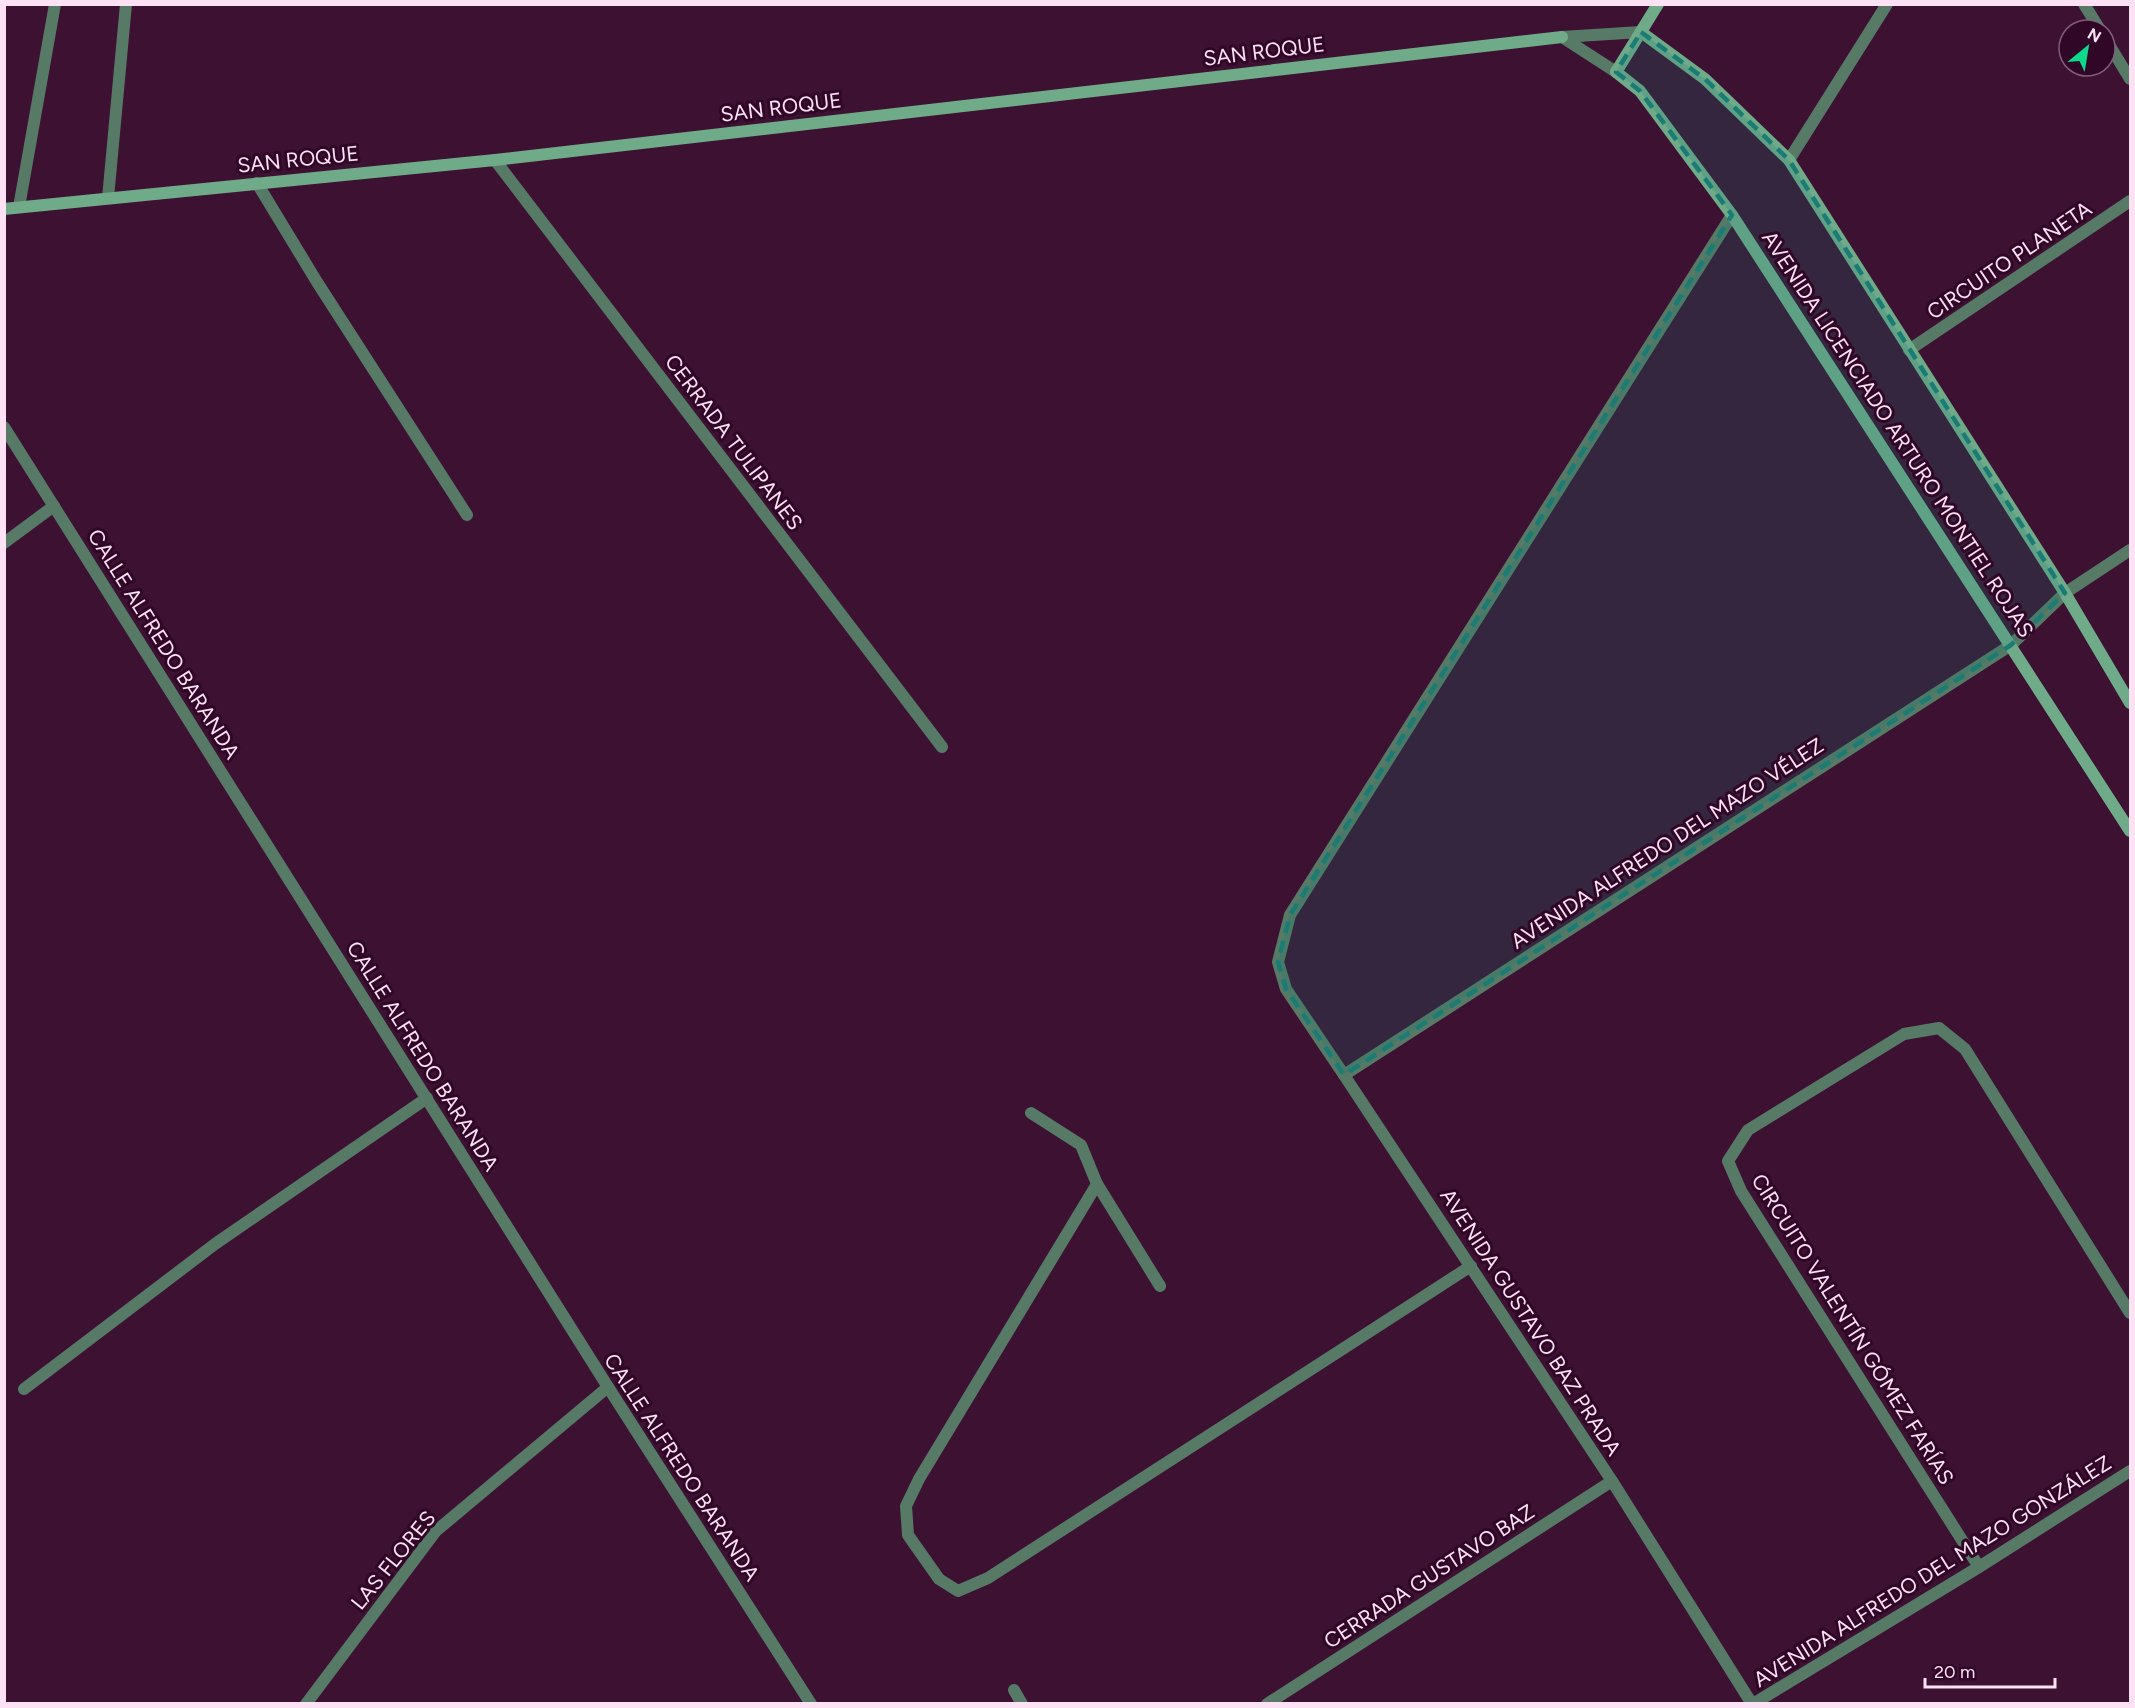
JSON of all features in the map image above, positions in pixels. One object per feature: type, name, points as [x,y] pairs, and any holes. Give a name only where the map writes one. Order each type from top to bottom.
[{"type":"main road","points":[[1616,72],[1658,4]]},
{"type":"main road","points":[[1641,32],[1705,79],[1789,160],[2065,593],[2130,702]]},
{"type":"main road","name":"SAN ROQUE","points":[[4,209],[495,160],[1562,37]]},
{"type":"main road","name":"AVENIDA LICENCIADO ARTURO MONTIEL ROJAS","points":[[1616,72],[1640,92],[1732,215],[2130,831]]},
{"type":"street","points":[[20,207],[56,4]]},
{"type":"street","points":[[108,198],[126,4]]},
{"type":"street","points":[[1789,160],[1887,4]]},
{"type":"street","points":[[2084,4],[2093,18]]},
{"type":"street","name":"SAN ROQUE","points":[[1562,37],[1641,32]]},
{"type":"street","points":[[1562,37],[1616,72]]},
{"type":"street","points":[[2117,58],[2130,79]]},
{"type":"street","name":"CERRADA TULIPANES","points":[[495,160],[942,747]]},
{"type":"street","points":[[257,183],[317,282],[467,514]]},
{"type":"street","name":"CIRCUITO PLANETA","points":[[1909,350],[2130,201]]},
{"type":"street","name":"AVENIDA GUSTAVO BAZ PRADA","points":[[1732,215],[1290,915],[1278,962],[1286,989],[1612,1481],[1753,1704]]},
{"type":"street","name":"CALLE ALFREDO BARANDA","points":[[4,427],[608,1387],[811,1704]]},
{"type":"street","points":[[4,543],[54,506]]},
{"type":"street","name":"AVENIDA ALFREDO DEL MAZO VÉLEZ","points":[[1344,1075],[2011,645],[2065,593],[2130,550]]},
{"type":"street","name":"CIRCUITO VALENTÍN GÓMEZ FARÍAS","points":[[1979,1567],[1741,1191],[1728,1161],[1748,1130],[1904,1034],[1940,1028],[1965,1049],[2130,1313]]},
{"type":"street","points":[[24,1389],[215,1244],[427,1098]]},
{"type":"street","points":[[1031,1113],[1081,1145],[1097,1184],[1160,1286]]},
{"type":"street","points":[[1097,1184],[919,1479],[906,1506],[908,1535],[939,1579],[957,1591],[988,1578],[1471,1266]]},
{"type":"street","name":"LAS FLORES","points":[[306,1704],[436,1532],[608,1387]]},
{"type":"street","name":"AVENIDA ALFREDO DEL MAZO GONZÁLEZ","points":[[1753,1704],[2130,1472]]},
{"type":"street","name":"CERRADA GUSTAVO BAZ","points":[[1267,1704],[1612,1481]]},
{"type":"street","points":[[1014,1690],[1022,1704]]},
{"type":"highlighted area","points":[[1641,32],[1705,79],[1789,160],[2065,593],[2011,645],[1344,1075],[1286,989],[1278,962],[1290,915],[1732,215],[1640,91],[1616,72]]}]
